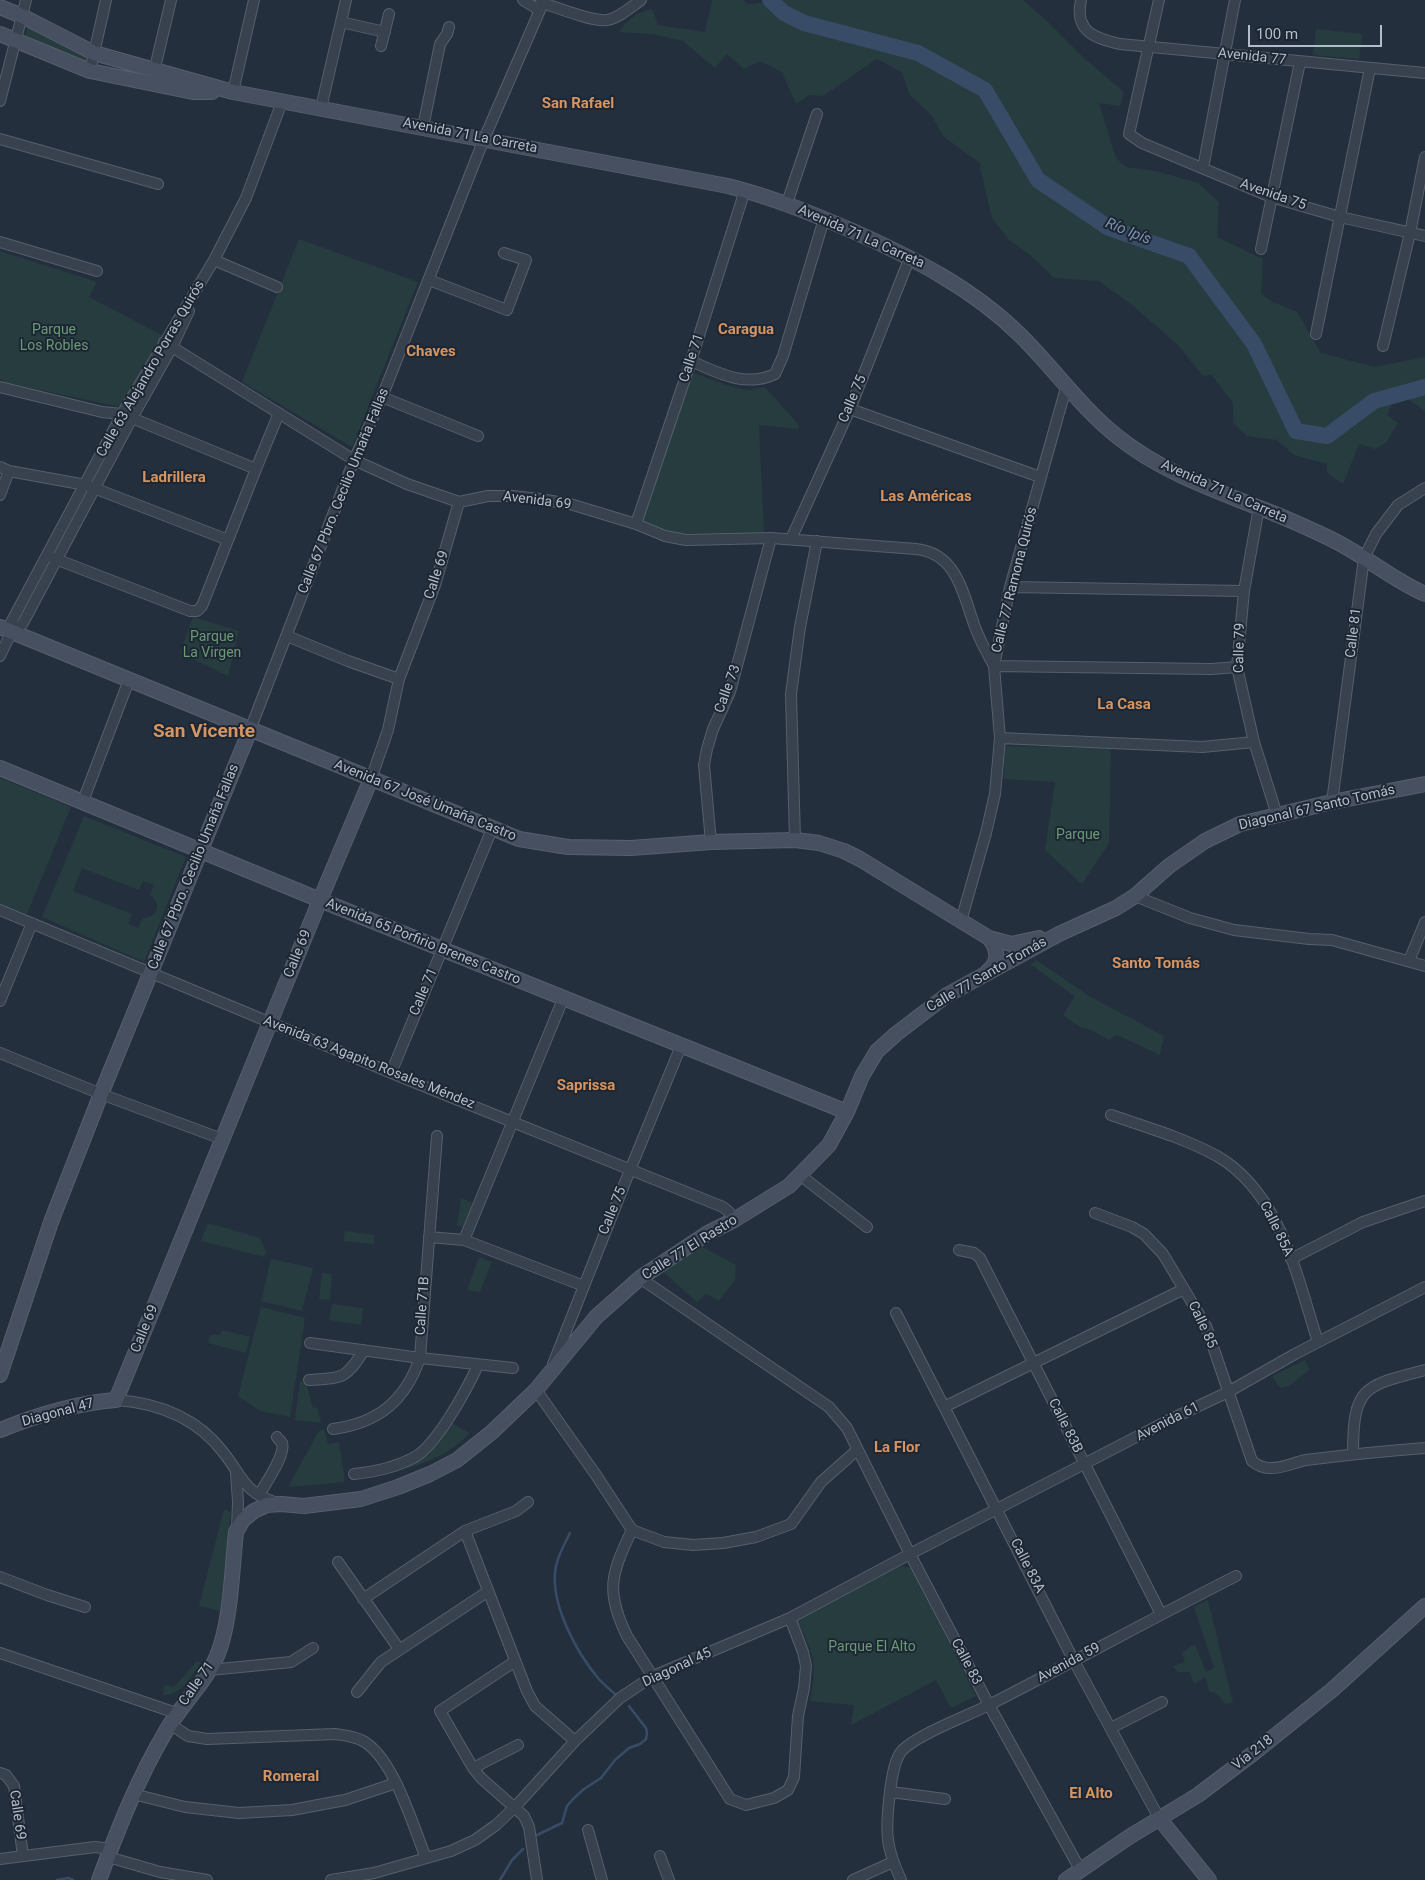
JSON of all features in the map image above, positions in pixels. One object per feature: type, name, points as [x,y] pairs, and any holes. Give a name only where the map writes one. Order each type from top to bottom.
[{"type":"main road","name":"Avenida 71 La Carreta","points":[[0,7],[22,16],[94,54],[154,72],[282,102],[423,127],[745,190],[787,203],[824,218],[928,267],[974,298],[1018,332],[1052,369],[1066,388],[1102,424],[1142,454],[1193,482],[1259,507],[1330,538],[1425,594]]},
{"type":"main road","name":"Avenida 71 La Carreta","points":[[0,34],[90,71],[194,92],[233,92]]},
{"type":"main road","name":"Avenida 67 José Umaña Castro","points":[[7,630],[519,839],[568,847],[631,848],[711,842],[795,840],[819,843],[844,851],[860,859],[989,938],[1011,944],[1059,934]]},
{"type":"main road","name":"Calle 67 Pbro. Cecilio Umaña Fallas","points":[[0,1375],[51,1222],[250,730]]},
{"type":"main road","name":"Avenida 65 Porfirio Brenes Castro","points":[[0,768],[563,999],[847,1112]]},
{"type":"main road","name":"Calle 69","points":[[116,1400],[371,779]]},
{"type":"main road","name":"Diagonal 67 Santo Tomás","points":[[1059,934],[1116,908],[1134,896],[1169,866],[1205,841],[1240,824],[1332,802],[1425,784]]},
{"type":"main road","name":"Calle 77 Santo Tomás","points":[[847,1112],[862,1076],[878,1052],[896,1034],[935,1004],[985,974],[1059,934]]},
{"type":"main road","points":[[985,974],[992,968],[996,961],[997,953],[989,938]]},
{"type":"main road","name":"Calle 77 El Rastro","points":[[236,1532],[243,1520],[254,1510],[267,1505],[304,1506],[361,1499],[398,1488],[457,1460],[492,1432],[536,1390],[596,1317],[640,1278],[708,1233],[734,1220],[789,1186],[829,1145],[847,1112]]},
{"type":"main road","name":"Diagonal 47","points":[[2,1429],[62,1409],[92,1402],[116,1400]]},
{"type":"main road","name":"Calle 71","points":[[99,1880],[147,1764],[173,1719],[210,1670],[223,1639],[236,1532]]},
{"type":"main road","name":"Vía 218","points":[[1066,1880],[1159,1818],[1198,1795],[1255,1752],[1332,1690],[1425,1606]]},
{"type":"main road","points":[[1159,1818],[1209,1880]]},
{"type":"street","points":[[0,101],[26,0]]},
{"type":"street","points":[[90,71],[106,0]]},
{"type":"street","points":[[154,72],[171,0]]},
{"type":"street","points":[[233,92],[254,0]]},
{"type":"street","points":[[321,108],[346,0]]},
{"type":"street","points":[[523,0],[597,19],[608,20],[641,0]]},
{"type":"street","name":"Avenida 77","points":[[1081,0],[1080,19],[1084,28],[1097,38],[1120,44],[1425,73]]},
{"type":"street","points":[[1148,47],[1159,0]]},
{"type":"street","points":[[1202,168],[1235,0]]},
{"type":"street","name":"Calle 67 Pbro. Cecilio Umaña Fallas","points":[[250,730],[354,460],[382,397],[484,139],[541,4]]},
{"type":"street","points":[[381,46],[389,14]]},
{"type":"street","points":[[341,22],[385,32]]},
{"type":"street","points":[[423,127],[440,44],[447,34],[449,27]]},
{"type":"street","name":"Avenida 75","points":[[1148,47],[1129,134],[1142,143],[1271,198],[1340,217],[1425,236]]},
{"type":"street","points":[[1260,249],[1300,62]]},
{"type":"street","points":[[1316,334],[1370,68]]},
{"type":"street","points":[[277,287],[214,260],[246,198],[282,102]]},
{"type":"street","points":[[787,203],[817,114]]},
{"type":"street","points":[[0,139],[158,184]]},
{"type":"street","points":[[1383,346],[1410,232],[1425,157]]},
{"type":"street","name":"Calle 71","points":[[636,524],[691,361],[745,190]]},
{"type":"street","points":[[691,361],[721,374],[743,380],[763,380],[775,374],[783,356],[824,218]]},
{"type":"street","points":[[0,242],[97,271]]},
{"type":"street","points":[[429,280],[507,310],[526,260],[504,253]]},
{"type":"street","name":"Calle 75","points":[[791,539],[850,409],[910,258]]},
{"type":"street","name":"Calle 63 Alejandro Porras Quirós","points":[[0,656],[8,640],[7,630],[23,623],[52,558],[214,260]]},
{"type":"street","points":[[168,344],[354,460],[407,484],[459,502]]},
{"type":"street","points":[[0,387],[127,417],[256,469]]},
{"type":"street","name":"Calle 77 Ramona Quirós","points":[[961,921],[995,794],[1000,738],[994,666],[1010,587],[1066,388]]},
{"type":"street","points":[[382,397],[478,436]]},
{"type":"street","points":[[850,409],[1040,476]]},
{"type":"street","points":[[52,558],[190,611],[197,611],[202,606],[280,413]]},
{"type":"street","points":[[0,495],[5,469],[90,487],[228,540]]},
{"type":"street","name":"Calle 81","points":[[1332,802],[1364,558],[1376,534],[1398,505],[1425,488]]},
{"type":"street","name":"Avenida 69","points":[[459,502],[488,496],[513,496],[570,504],[636,524],[665,536],[686,540],[791,539],[921,550],[936,554],[948,564],[956,576],[978,635],[994,666]]},
{"type":"street","name":"Calle 69","points":[[371,779],[388,730],[399,680],[435,585],[459,502]]},
{"type":"street","name":"Calle 79","points":[[1259,507],[1244,591],[1237,667],[1254,742],[1277,815]]},
{"type":"street","name":"Calle 73","points":[[711,842],[704,765],[706,749],[730,692],[771,538]]},
{"type":"street","points":[[795,840],[791,694],[800,626],[817,542]]},
{"type":"street","points":[[1010,587],[1244,591]]},
{"type":"street","points":[[287,636],[348,662],[399,680]]},
{"type":"street","points":[[994,666],[1212,669],[1237,667]]},
{"type":"street","points":[[83,801],[129,680]]},
{"type":"street","points":[[1000,738],[1202,747],[1254,742]]},
{"type":"street","name":"Calle 71","points":[[390,1072],[492,829]]},
{"type":"street","points":[[1134,896],[1190,918],[1234,930],[1332,940],[1410,960],[1425,966]]},
{"type":"street","name":"Avenida 63 Agapito Rosales Méndez","points":[[0,910],[511,1122],[723,1207],[734,1220]]},
{"type":"street","points":[[1410,960],[1425,922]]},
{"type":"street","points":[[0,1001],[32,923]]},
{"type":"street","points":[[464,1240],[563,999]]},
{"type":"street","name":"Calle 75","points":[[548,1377],[681,1046]]},
{"type":"street","points":[[0,1053],[222,1139]]},
{"type":"street","name":"Calle 85A","points":[[1111,1115],[1196,1145],[1219,1157],[1239,1172],[1258,1192],[1273,1218],[1291,1259],[1318,1342]]},
{"type":"street","name":"Calle 71B","points":[[333,1429],[363,1423],[388,1408],[408,1385],[420,1358],[437,1136]]},
{"type":"street","points":[[800,1175],[868,1227]]},
{"type":"street","points":[[1291,1259],[1363,1222],[1425,1201]]},
{"type":"street","name":"Calle 85","points":[[1095,1213],[1132,1227],[1148,1238],[1163,1254],[1206,1326],[1252,1461],[1267,1468],[1280,1468],[1300,1461],[1353,1454]]},
{"type":"street","points":[[429,1237],[464,1240],[584,1286]]},
{"type":"street","name":"Calle 83B","points":[[959,1250],[967,1250],[980,1258],[1161,1614]]},
{"type":"street","points":[[536,1390],[632,1530],[664,1542],[693,1545],[723,1543],[756,1537],[791,1524],[821,1482],[857,1450],[847,1428],[829,1407],[640,1278]]},
{"type":"street","name":"Avenida 61","points":[[910,1554],[1167,1421],[1228,1392],[1425,1286]]},
{"type":"street","points":[[944,1407],[1184,1289]]},
{"type":"street","name":"Calle 83A","points":[[896,1313],[998,1509],[1074,1661],[1159,1818]]},
{"type":"street","points":[[310,1343],[420,1358],[514,1368]]},
{"type":"street","points":[[309,1380],[336,1379],[344,1376],[353,1368],[364,1350]]},
{"type":"street","points":[[354,1474],[380,1471],[414,1458],[441,1430],[478,1365]]},
{"type":"street","points":[[1425,1370],[1369,1388],[1356,1407],[1353,1425],[1353,1454],[1425,1448]]},
{"type":"street","points":[[116,1400],[153,1405],[191,1422],[214,1441],[250,1489],[281,1504]]},
{"type":"street","points":[[259,1495],[280,1456],[282,1442],[277,1437]]},
{"type":"street","name":"Calle 83","points":[[857,1450],[989,1705],[1081,1871]]},
{"type":"street","name":"Calle 71","points":[[236,1472],[238,1502],[236,1532]]},
{"type":"street","points":[[363,1599],[465,1532],[516,1511],[528,1502]]},
{"type":"street","points":[[632,1530],[614,1573],[613,1595],[617,1615],[627,1636],[730,1799],[746,1805],[774,1798],[788,1790],[794,1777],[798,1716],[804,1688],[806,1666],[803,1652],[790,1618]]},
{"type":"street","points":[[465,1532],[514,1662],[535,1706],[575,1741]]},
{"type":"street","name":"Diagonal 45","points":[[331,1880],[374,1873],[451,1851],[474,1840],[496,1825],[515,1807],[575,1741],[620,1698],[653,1676],[790,1618],[910,1554]]},
{"type":"street","points":[[338,1562],[399,1649]]},
{"type":"street","name":"Avenida 59","points":[[891,1792],[894,1765],[902,1750],[919,1738],[989,1705],[1236,1576]]},
{"type":"street","points":[[0,1577],[46,1595],[85,1607]]},
{"type":"street","points":[[357,1692],[381,1662],[487,1592]]},
{"type":"street","points":[[210,1670],[291,1662],[313,1648]]},
{"type":"street","points":[[0,1653],[173,1719],[188,1736],[208,1739],[335,1734],[361,1740],[372,1747],[381,1757],[396,1783],[426,1858]]},
{"type":"street","points":[[514,1662],[440,1712],[473,1768],[481,1778],[524,1816],[529,1826],[537,1880]]},
{"type":"street","points":[[1111,1728],[1162,1702]]},
{"type":"street","points":[[473,1768],[518,1744]]},
{"type":"street","name":"Calle 69","points":[[3,1774],[14,1786],[23,1856]]},
{"type":"street","points":[[133,1794],[185,1807],[238,1813],[292,1810],[345,1800],[396,1783]]},
{"type":"street","points":[[901,1880],[893,1862],[888,1839],[891,1792],[945,1799]]},
{"type":"street","points":[[588,1830],[602,1880]]},
{"type":"street","points":[[0,1860],[95,1847],[160,1872],[207,1880]]},
{"type":"street","points":[[660,1856],[669,1880]]},
{"type":"street","points":[[853,1880],[893,1862]]},
{"type":"green space","points":[[712,0],[743,0],[748,4],[770,0],[1023,0],[1085,59],[1124,92],[1120,106],[1099,103],[1116,158],[1126,167],[1156,171],[1198,183],[1219,202],[1217,237],[1263,259],[1261,294],[1273,302],[1297,312],[1321,353],[1375,367],[1425,357],[1425,411],[1403,396],[1394,400],[1387,415],[1398,423],[1386,443],[1375,449],[1359,444],[1343,484],[1327,473],[1327,464],[1294,455],[1277,440],[1247,436],[1233,423],[1233,403],[1211,374],[1203,376],[1179,346],[1132,305],[1099,281],[1054,278],[1029,254],[1009,240],[992,218],[980,168],[981,164],[943,136],[932,116],[909,94],[902,72],[877,59],[823,96],[809,95],[796,104],[782,72],[760,61],[744,69],[727,54],[715,68],[683,41],[653,34],[619,32],[633,17],[652,9],[658,25],[705,32]]},
{"type":"green space","points":[[28,26],[93,55],[89,62],[29,39],[25,35]]},
{"type":"green space","points":[[1316,29],[1362,34],[1359,59],[1313,55]]},
{"type":"green space","points":[[299,239],[418,282],[352,447],[242,382]]},
{"type":"green space","name":"Parque Los Robles","points":[[0,251],[97,282],[89,297],[162,335],[120,407],[7,383],[0,379]]},
{"type":"green space","points":[[693,373],[736,388],[750,390],[765,387],[799,425],[798,429],[759,425],[764,535],[675,533],[643,520]]},
{"type":"green space","name":"Parque La Virgen","points":[[193,617],[239,631],[228,676],[180,653]]},
{"type":"green space","name":"Parque","points":[[1004,746],[1111,748],[1109,843],[1082,884],[1045,850],[1055,782],[1004,779]]},
{"type":"green space","points":[[0,778],[71,807],[27,914],[0,903]]},
{"type":"green space","points":[[84,816],[186,857],[144,962],[42,917]],"holes":[[[82,868],[139,890],[143,881],[154,885],[150,895],[154,898],[157,906],[155,913],[147,918],[142,918],[138,928],[128,924],[132,914],[73,891]]]},
{"type":"green space","points":[[1036,960],[1089,996],[1164,1036],[1160,1055],[1117,1035],[1109,1040],[1091,1030],[1080,1027],[1063,1015],[1075,996],[1031,965]]},
{"type":"green space","points":[[461,1198],[473,1203],[463,1227],[457,1226]]},
{"type":"green space","points":[[208,1223],[260,1238],[266,1252],[264,1257],[201,1241]]},
{"type":"green space","points":[[345,1231],[374,1235],[374,1244],[343,1241]]},
{"type":"green space","points":[[699,1245],[736,1265],[735,1280],[719,1301],[706,1294],[697,1302],[661,1270]]},
{"type":"green space","points":[[479,1257],[492,1262],[480,1292],[467,1290]]},
{"type":"green space","points":[[271,1259],[313,1268],[302,1311],[261,1301]]},
{"type":"green space","points":[[322,1273],[332,1274],[330,1300],[319,1299]]},
{"type":"green space","points":[[332,1304],[363,1308],[361,1325],[329,1320]]},
{"type":"green space","points":[[261,1307],[305,1318],[290,1417],[260,1411],[238,1396]]},
{"type":"green space","points":[[222,1330],[250,1337],[246,1353],[208,1343],[210,1335],[220,1335]]},
{"type":"green space","points":[[1305,1360],[1309,1370],[1289,1386],[1280,1388],[1272,1376]]},
{"type":"green space","points":[[300,1381],[306,1383],[313,1408],[317,1407],[321,1423],[295,1420]]},
{"type":"green space","points":[[452,1423],[470,1433],[459,1444],[446,1452],[419,1465],[359,1479],[355,1477],[415,1461],[436,1445]]},
{"type":"green space","points":[[324,1429],[328,1444],[339,1442],[345,1482],[288,1487],[319,1431]]},
{"type":"green space","points":[[224,1509],[231,1512],[221,1611],[199,1606]]},
{"type":"green space","name":"Parque El Alto","points":[[901,1566],[911,1568],[976,1696],[951,1708],[936,1680],[851,1725],[854,1705],[810,1701],[814,1668],[807,1641],[797,1620]]},
{"type":"green space","points":[[1208,1600],[1233,1703],[1225,1704],[1218,1695],[1209,1691],[1205,1677],[1194,1684],[1190,1672],[1177,1672],[1173,1666],[1185,1662],[1182,1653],[1195,1644],[1206,1672],[1214,1668],[1194,1607]]},
{"type":"green space","points":[[197,1661],[201,1663],[181,1689],[163,1695],[165,1685],[174,1687]]},
{"type":"waterway","name":"Río Ipís","points":[[770,0],[784,13],[804,23],[918,53],[985,90],[1038,180],[1109,228],[1189,256],[1254,344],[1296,431],[1327,436],[1374,401],[1425,387]]},
{"type":"waterway","points":[[570,1533],[561,1552],[555,1573],[555,1586],[562,1615],[574,1643],[590,1668],[618,1697]]},
{"type":"waterway","points":[[537,1835],[562,1823],[567,1806],[573,1799],[601,1778],[615,1760],[629,1748],[640,1744],[646,1739],[646,1728],[629,1706]]},
{"type":"waterway","points":[[500,1880],[512,1860],[523,1849]]},
{"type":"waterway","points":[[57,1880],[68,1878],[73,1880]]},
{"type":"district","name":"San Rafael","points":[[578,104]]},
{"type":"district","name":"Caragua","points":[[746,330]]},
{"type":"district","name":"Chaves","points":[[431,352]]},
{"type":"district","name":"Ladrillera","points":[[174,478]]},
{"type":"district","name":"Las Américas","points":[[926,497]]},
{"type":"district","name":"La Casa","points":[[1124,705]]},
{"type":"district","name":"San Vicente","points":[[204,732]]},
{"type":"district","name":"Santo Tomás","points":[[1156,964]]},
{"type":"district","name":"Saprissa","points":[[586,1086]]},
{"type":"district","name":"La Flor","points":[[897,1448]]},
{"type":"district","name":"Romeral","points":[[291,1777]]},
{"type":"district","name":"El Alto","points":[[1091,1794]]}]
